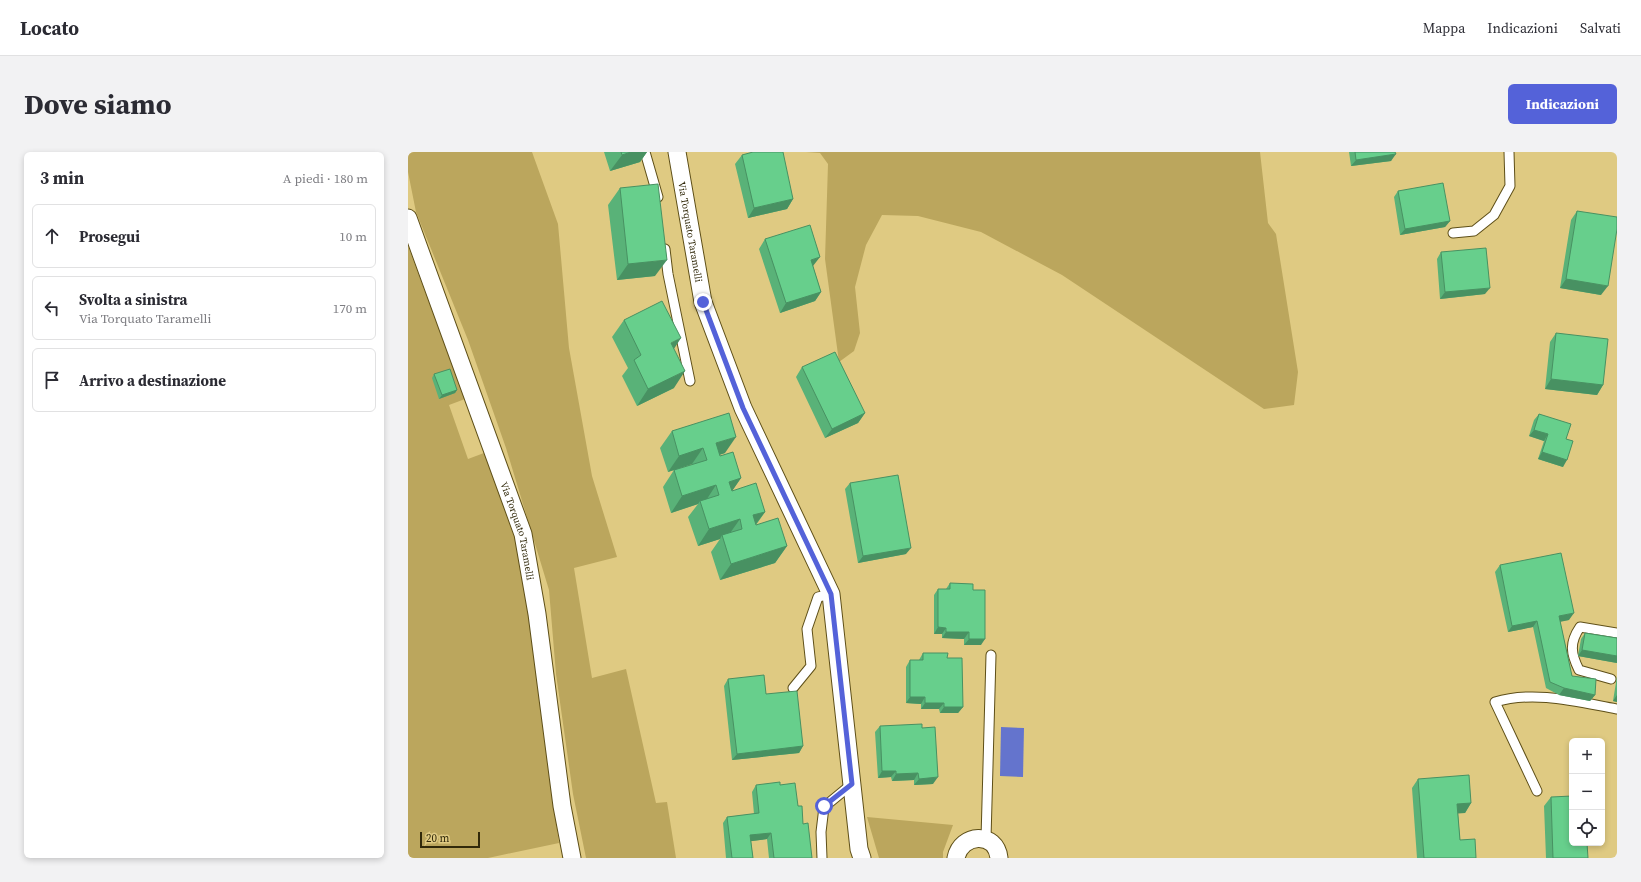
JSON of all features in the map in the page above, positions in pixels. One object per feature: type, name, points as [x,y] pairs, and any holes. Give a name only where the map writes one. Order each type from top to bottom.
[{"type":"street","name":"Via Torquato Taramelli","points":[[677,152],[703,302],[743,408],[831,594],[859,848],[862,858]]},
{"type":"street","name":"Via Torquato Taramelli","points":[[408,218],[523,534],[537,614],[562,806],[572,858]]},
{"type":"street","points":[[956,858],[957,853],[967,841],[979,837],[986,839],[992,844],[999,858]]},
{"type":"lane","points":[[645,152],[659,205]]},
{"type":"lane","points":[[1453,233],[1474,231],[1494,214],[1510,186],[1509,152]]},
{"type":"lane","points":[[664,243],[668,274],[690,381]]},
{"type":"lane","points":[[793,688],[811,666],[808,629],[818,597],[831,594]]},
{"type":"lane","points":[[1611,679],[1579,670],[1572,656],[1574,638],[1580,628],[1617,633]]},
{"type":"lane","points":[[986,839],[990,655]]},
{"type":"lane","points":[[1537,790],[1495,702],[1508,698],[1551,697],[1617,709]]},
{"type":"lane","points":[[822,858],[821,832],[824,806],[852,784]]},
{"type":"shaded area","points":[[408,152],[532,152],[558,224],[569,348],[592,476],[617,557],[574,568],[592,678],[626,669],[656,803],[667,802],[676,858],[586,858],[573,794],[556,674],[549,590],[506,448],[468,340],[416,212],[408,172]]},
{"type":"shaded area","points":[[806,152],[1260,152],[1268,223],[1276,234],[1298,372],[1294,405],[1264,409],[1062,275],[981,232],[918,216],[882,215],[866,245],[855,287],[860,333],[854,351],[839,362],[825,259],[828,164],[820,153]]},
{"type":"shaded area","points":[[408,246],[465,399],[449,405],[468,459],[484,453],[516,537],[535,643],[543,730],[559,843],[488,858],[408,858]]},
{"type":"shaded area","points":[[867,817],[953,825],[943,852],[943,858],[879,858]]},
{"type":"water","points":[[1001,727],[1024,728],[1023,777],[1000,776]]},
{"type":"building","points":[[621,152],[631,152],[622,155]]},
{"type":"building","points":[[753,152],[783,152],[793,199],[754,208],[742,155]]},
{"type":"building","points":[[1355,152],[1395,152],[1396,154],[1356,160]]},
{"type":"building","points":[[1443,183],[1450,221],[1405,229],[1398,191]]},
{"type":"building","points":[[658,184],[667,260],[628,264],[620,188]]},
{"type":"building","points":[[1577,211],[1617,217],[1617,229],[1608,286],[1566,279]]},
{"type":"building","points":[[810,225],[820,257],[811,260],[821,292],[786,303],[765,239]]},
{"type":"building","points":[[1486,248],[1490,288],[1445,292],[1441,252]]},
{"type":"building","points":[[662,301],[681,338],[671,343],[685,371],[648,389],[634,360],[641,355],[624,320]]},
{"type":"building","points":[[1556,333],[1608,339],[1603,385],[1551,379]]},
{"type":"building","points":[[835,352],[865,413],[832,429],[802,367]]},
{"type":"building","points":[[450,369],[457,390],[442,395],[434,374]]},
{"type":"building","points":[[729,413],[736,437],[716,443],[720,456],[733,452],[741,478],[729,482],[732,491],[756,483],[765,512],[753,515],[756,525],[778,518],[787,546],[731,564],[722,535],[742,529],[740,519],[709,529],[700,501],[719,495],[716,485],[682,496],[674,470],[707,460],[703,448],[679,456],[672,431]]},
{"type":"building","points":[[1539,414],[1571,424],[1566,439],[1573,441],[1567,460],[1542,452],[1548,434],[1534,430]]},
{"type":"building","points":[[898,475],[911,548],[863,556],[850,483]]},
{"type":"building","points":[[1561,553],[1574,613],[1559,616],[1572,676],[1596,679],[1595,695],[1564,688],[1550,682],[1537,621],[1512,626],[1500,565]]},
{"type":"building","points":[[950,583],[973,584],[973,590],[985,590],[985,639],[969,639],[969,632],[946,632],[946,628],[938,627],[938,589],[950,589]]},
{"type":"building","points":[[1585,633],[1617,638],[1617,656],[1582,650]]},
{"type":"building","points":[[923,653],[948,653],[947,658],[962,658],[963,707],[944,707],[944,703],[925,703],[925,697],[910,697],[910,660],[923,660]]},
{"type":"building","points":[[764,675],[766,694],[797,691],[803,746],[737,754],[728,679]]},
{"type":"building","points":[[922,724],[922,728],[935,727],[938,777],[919,779],[918,773],[896,774],[896,771],[882,771],[880,726]]},
{"type":"building","points":[[1469,775],[1471,803],[1457,804],[1460,840],[1475,839],[1476,858],[1424,858],[1418,779]]},
{"type":"building","points":[[780,782],[780,785],[795,783],[798,806],[802,806],[803,824],[808,823],[812,858],[774,858],[771,833],[750,835],[753,858],[732,858],[727,817],[759,813],[756,785]]},
{"type":"building","points":[[1569,796],[1569,846],[1587,846],[1588,858],[1553,858],[1551,797]]},
{"type":"route","points":[[703,302],[743,408],[831,594],[852,784],[824,806]]}]
